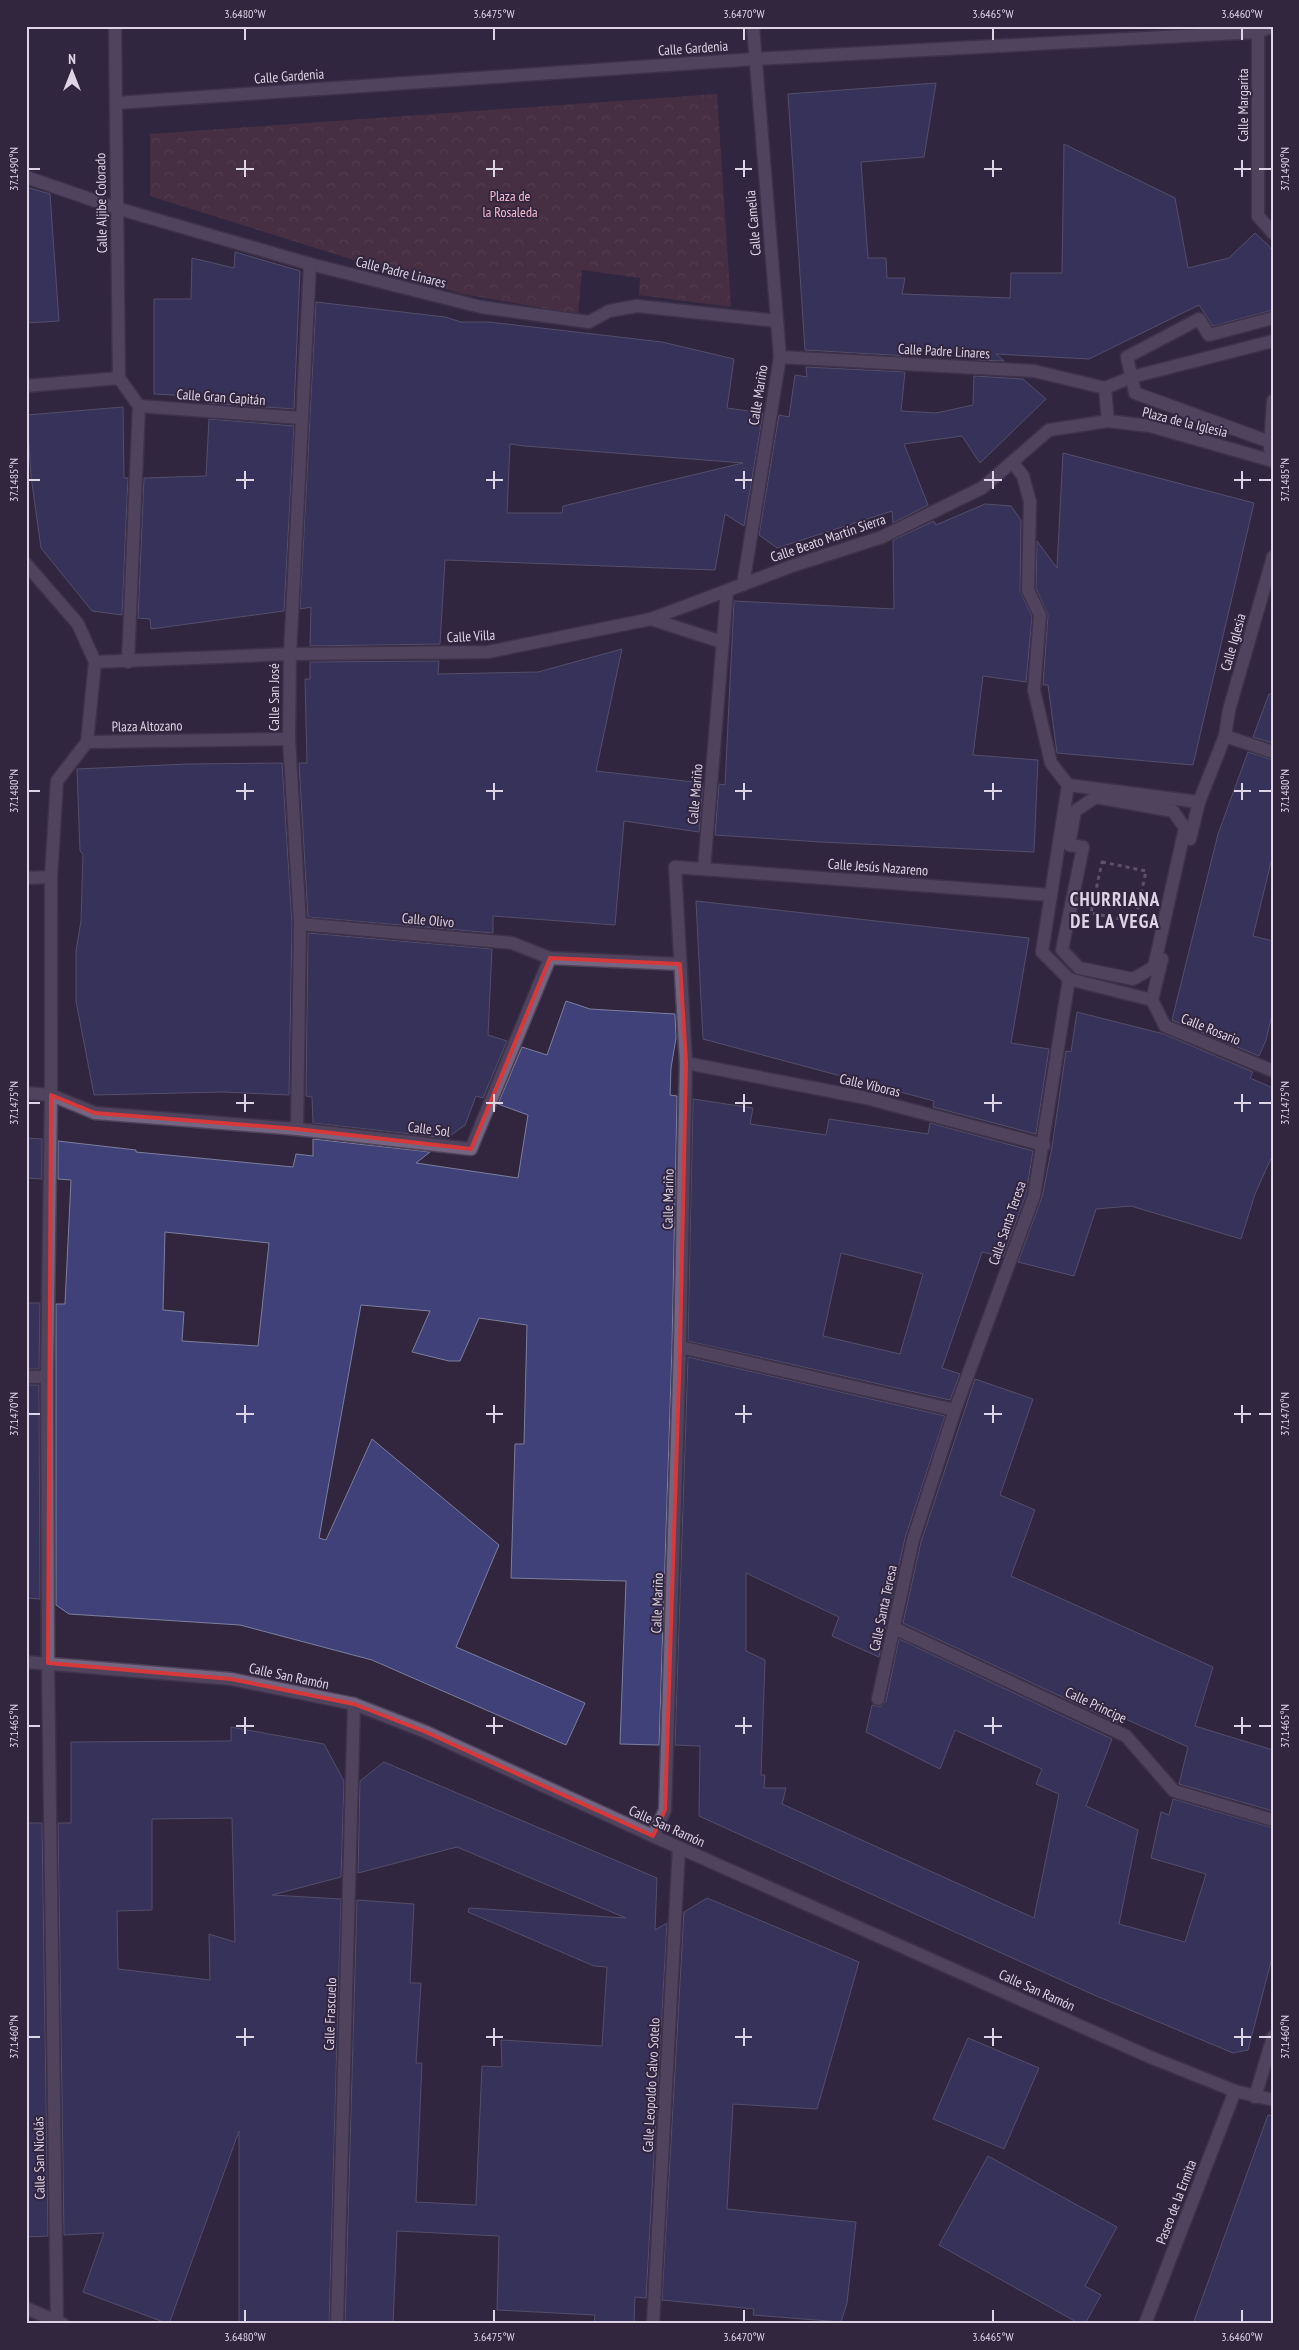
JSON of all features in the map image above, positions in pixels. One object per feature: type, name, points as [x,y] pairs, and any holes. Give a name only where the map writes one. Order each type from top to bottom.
[{"type":"street","name":"Calle Aljibe Colorado","points":[[115,26],[116,208],[120,378]]},
{"type":"street","name":"Calle Camelia","points":[[752,26],[780,357]]},
{"type":"street","name":"Calle Gardenia","points":[[116,103],[755,59],[1258,32],[1272,26]]},
{"type":"street","name":"Calle Margarita","points":[[1258,32],[1258,216],[1273,233]]},
{"type":"street","name":"Calle Padre Linares","points":[[26,177],[116,208],[310,264],[482,307],[589,322],[609,310],[636,306],[777,320]]},
{"type":"street","name":"Calle San José","points":[[297,1129],[300,924],[289,739],[290,654],[310,264]]},
{"type":"street","name":"Plaza de la Iglesia","points":[[1108,421],[1150,426],[1271,460],[1272,443],[1135,393],[1127,357],[1199,319],[1209,335],[1273,318]]},
{"type":"street","points":[[1108,421],[1105,388],[1132,377],[1273,341]]},
{"type":"street","name":"Calle Padre Linares","points":[[780,357],[1034,371],[1105,388]]},
{"type":"street","name":"Calle Mariño","points":[[743,585],[780,357]]},
{"type":"street","points":[[26,386],[120,378],[139,406],[128,662]]},
{"type":"street","points":[[1272,443],[1273,402]]},
{"type":"street","name":"Calle Gran Capitán","points":[[139,406],[302,418]]},
{"type":"street","name":"Calle Beato Martín Sierra","points":[[727,591],[792,566],[882,537],[982,488],[1049,430],[1108,421]]},
{"type":"street","points":[[1013,463],[1023,476],[1030,502],[1028,590],[1040,615],[1034,690],[1051,763],[1068,785],[1199,802]]},
{"type":"street","name":"Calle Iglesia","points":[[1152,1000],[1199,802],[1225,736],[1229,710],[1273,557]]},
{"type":"street","points":[[26,564],[78,624],[95,662],[87,742]]},
{"type":"street","name":"Calle Mariño","points":[[654,1836],[665,1810],[680,1347],[686,1063],[675,867],[704,869],[727,591]]},
{"type":"street","name":"Calle Villa","points":[[290,654],[488,652],[651,620],[727,591]]},
{"type":"street","name":"Calle Villa","points":[[651,620],[722,642]]},
{"type":"street","points":[[95,662],[290,654]]},
{"type":"street","points":[[1225,736],[1273,752]]},
{"type":"street","name":"Plaza Altozano","points":[[87,742],[289,739]]},
{"type":"street","name":"Calle San Nicolás","points":[[59,2323],[48,1663],[47,1378],[51,1095],[51,877],[57,781],[87,742]]},
{"type":"street","points":[[1068,785],[1042,952],[1069,980],[1152,1000]]},
{"type":"street","points":[[1096,797],[1174,811],[1186,828],[1154,967],[1133,979],[1079,968],[1062,950],[1083,847],[1069,845],[1075,811],[1096,797]]},
{"type":"street","name":"Calle Jesús Nazareno","points":[[704,869],[1051,895]]},
{"type":"street","points":[[26,878],[51,877]]},
{"type":"street","name":"Calle Olivo","points":[[300,924],[512,943],[550,958]]},
{"type":"street","points":[[550,958],[680,964]]},
{"type":"street","name":"Calle Sol","points":[[26,1093],[51,1095],[95,1113],[297,1129],[471,1150],[550,958]]},
{"type":"street","name":"Calle Santa Teresa","points":[[878,1699],[913,1540],[955,1410],[1034,1196],[1044,1145],[1069,980]]},
{"type":"street","name":"Calle Rosario","points":[[1152,1000],[1164,1026],[1273,1071]]},
{"type":"street","name":"Calle Víboras","points":[[686,1063],[866,1098],[1044,1145]]},
{"type":"street","points":[[680,1347],[955,1410]]},
{"type":"street","points":[[26,1377],[47,1378]]},
{"type":"street","name":"Calle Principe","points":[[894,1628],[1126,1736],[1174,1791],[1273,1820]]},
{"type":"street","name":"Calle San Ramón","points":[[26,1662],[231,1679],[354,1704],[426,1732],[679,1848],[1150,2057],[1235,2091],[1273,2100]]},
{"type":"street","name":"Calle Frascuelo","points":[[337,2324],[354,1704]]},
{"type":"street","name":"Calle Leopoldo Calvo Sotelo","points":[[653,2324],[679,1848]]},
{"type":"street","points":[[1255,2097],[1273,2037]]},
{"type":"street","name":"Paseo de la Ermita","points":[[1145,2324],[1235,2091]]},
{"type":"street","points":[[26,2308],[59,2323]]},
{"type":"path","points":[[1102,862],[1146,871],[1135,922],[1091,913],[1102,862]]},
{"type":"highlighted area","points":[[550,958],[680,964],[686,1063],[680,1347],[665,1810],[653,1836],[426,1732],[354,1704],[231,1679],[48,1663],[51,1095],[95,1113],[297,1129],[471,1149]]},
{"type":"green space","name":"Plaza de la Rosaleda","points":[[717,94],[731,307],[639,295],[640,278],[582,270],[578,314],[462,294],[150,196],[150,134]]},
{"type":"building","points":[[936,83],[924,157],[861,162],[868,258],[886,258],[887,278],[905,278],[902,294],[1010,298],[1011,273],[1062,273],[1064,144],[1175,198],[1188,268],[1229,258],[1255,233],[1269,246],[1273,253],[1273,310],[1213,326],[1199,305],[1089,359],[996,354],[1004,361],[975,360],[975,353],[907,347],[906,356],[805,350],[788,94]]},
{"type":"building","points":[[26,187],[50,194],[59,321],[26,323]]},
{"type":"building","points":[[235,252],[300,271],[294,409],[209,403],[210,397],[154,394],[154,299],[191,299],[192,258],[234,268]]},
{"type":"building","points":[[316,302],[445,317],[461,322],[489,322],[662,342],[734,359],[727,408],[763,413],[744,526],[725,514],[715,570],[445,560],[440,644],[310,646],[311,607],[300,609]],"holes":[[[510,444],[743,463],[563,506],[562,513],[507,513]]]},
{"type":"building","points":[[806,367],[905,372],[901,411],[936,413],[973,405],[974,376],[1023,379],[1046,399],[980,463],[962,436],[904,444],[928,505],[893,523],[892,511],[777,548],[759,535],[779,415],[789,417],[795,375],[807,377]]},
{"type":"building","points":[[123,407],[124,478],[128,478],[122,615],[92,611],[41,548],[31,476],[27,415]]},
{"type":"building","points":[[209,419],[294,426],[284,611],[151,629],[150,619],[138,618],[144,478],[206,476]]},
{"type":"building","points":[[1063,453],[1254,503],[1193,765],[1057,753],[1048,685],[1043,685],[1048,615],[1036,588],[1037,541],[1057,568]]},
{"type":"building","points":[[985,504],[1011,506],[1021,520],[1020,590],[1032,617],[1026,682],[983,676],[973,755],[1038,760],[1034,852],[715,835],[719,784],[725,785],[734,601],[894,609],[893,540],[934,521],[936,525]]},
{"type":"building","points":[[622,649],[596,771],[703,783],[699,832],[624,821],[615,925],[493,916],[493,933],[308,917],[299,763],[307,763],[305,679],[310,679],[310,662],[439,661],[438,674],[538,672]]},
{"type":"building","points":[[1269,694],[1273,694],[1273,743],[1253,737]]},
{"type":"building","points":[[1248,752],[1273,760],[1273,854],[1253,936],[1273,941],[1273,1010],[1266,1040],[1259,1056],[1172,1020],[1218,834]]},
{"type":"building","points":[[282,763],[292,924],[289,1095],[224,1092],[94,1095],[76,1001],[76,951],[81,921],[83,854],[80,851],[77,769],[188,764]]},
{"type":"building","points":[[696,901],[1029,938],[1011,1043],[1049,1049],[1036,1134],[933,1107],[934,1101],[703,1039]]},
{"type":"building","points":[[308,933],[492,949],[488,1035],[507,1041],[483,1098],[476,1096],[465,1125],[447,1138],[313,1123],[312,1097],[306,1096]]},
{"type":"building","points":[[566,1001],[590,1009],[675,1014],[676,1038],[671,1068],[670,1095],[677,1096],[672,1347],[659,1745],[620,1744],[626,1581],[511,1578],[515,1444],[524,1444],[527,1325],[479,1318],[460,1361],[449,1361],[412,1352],[430,1311],[361,1305],[319,1538],[326,1540],[372,1439],[499,1545],[456,1647],[585,1703],[566,1745],[372,1660],[240,1625],[69,1614],[56,1605],[56,1304],[65,1304],[71,1180],[58,1179],[58,1141],[136,1150],[136,1152],[293,1167],[296,1154],[313,1156],[313,1139],[430,1152],[416,1163],[518,1178],[528,1115],[498,1104],[522,1047],[547,1055]],"holes":[[[165,1232],[269,1243],[258,1346],[182,1341],[184,1312],[163,1310]]]},
{"type":"building","points":[[1077,1012],[1164,1034],[1253,1072],[1250,1078],[1273,1088],[1273,1154],[1255,1194],[1241,1239],[1131,1206],[1096,1209],[1074,1276],[1018,1262],[1042,1197],[1052,1147],[1066,1051],[1071,1052]]},
{"type":"building","points":[[693,1099],[753,1108],[750,1124],[826,1135],[829,1119],[928,1134],[930,1123],[1033,1151],[1026,1194],[1003,1257],[982,1252],[942,1368],[960,1374],[950,1400],[688,1341]],"holes":[[[841,1253],[923,1274],[900,1354],[823,1336]]]},
{"type":"building","points":[[26,1138],[42,1139],[42,1179],[26,1178]]},
{"type":"building","points":[[26,1303],[40,1303],[39,1369],[26,1369]]},
{"type":"building","points":[[688,1357],[945,1416],[905,1538],[879,1657],[832,1636],[839,1617],[746,1573],[746,1651],[765,1660],[761,1775],[765,1775],[764,1788],[786,1788],[782,1804],[1034,1918],[1059,1794],[1036,1784],[1042,1769],[955,1730],[940,1769],[866,1732],[872,1705],[880,1707],[886,1701],[899,1639],[1112,1739],[1086,1806],[1138,1830],[1119,1924],[1185,1942],[1206,1874],[1151,1858],[1161,1812],[1169,1815],[1173,1799],[1273,1828],[1273,1954],[1248,2050],[1233,2053],[1094,1995],[699,1816],[700,1746],[675,1745]]},
{"type":"building","points":[[975,1379],[1033,1399],[1000,1495],[1035,1510],[1011,1576],[1213,1667],[1195,1726],[1273,1750],[1273,1811],[1179,1784],[1188,1747],[1121,1717],[1118,1723],[903,1623],[921,1542]]},
{"type":"building","points":[[26,1385],[39,1385],[40,1599],[26,1598]]},
{"type":"building","points":[[231,1727],[324,1744],[344,1781],[341,1877],[272,1895],[341,1899],[329,2324],[239,2324],[239,2131],[169,2324],[83,2292],[104,2233],[64,2235],[58,1823],[71,1823],[71,1742],[231,1741]],"holes":[[[232,1818],[235,1942],[209,1934],[210,1980],[118,1969],[117,1911],[152,1910],[152,1819]]]},
{"type":"building","points":[[384,1762],[657,1878],[655,1930],[667,1923],[646,2298],[635,2297],[634,2324],[594,2324],[595,2315],[497,2310],[499,2236],[397,2231],[393,2324],[345,2324],[357,1900],[414,1904],[410,1983],[421,1983],[416,2063],[422,2063],[416,2202],[476,2205],[482,2066],[502,2067],[501,2040],[602,2046],[607,1967],[594,1966],[468,1912],[469,1908],[626,1918],[457,1847],[358,1873],[360,1781]]},
{"type":"building","points":[[26,1823],[42,1823],[48,2236],[26,2237]]},
{"type":"building","points":[[707,1898],[859,1962],[817,2109],[733,2104],[727,2209],[856,2222],[847,2303],[841,2322],[753,2315],[754,2309],[662,2300],[684,1912]]},
{"type":"building","points":[[968,2038],[1039,2068],[1004,2149],[933,2119]]},
{"type":"building","points":[[1268,2115],[1273,2116],[1273,2324],[1193,2324]]},
{"type":"building","points":[[988,2156],[1117,2227],[1085,2286],[1101,2295],[1085,2324],[1080,2324],[939,2245]]},
{"type":"district","name":"CHURRIANA DE LA VEGA","points":[[1115,910]]}]
